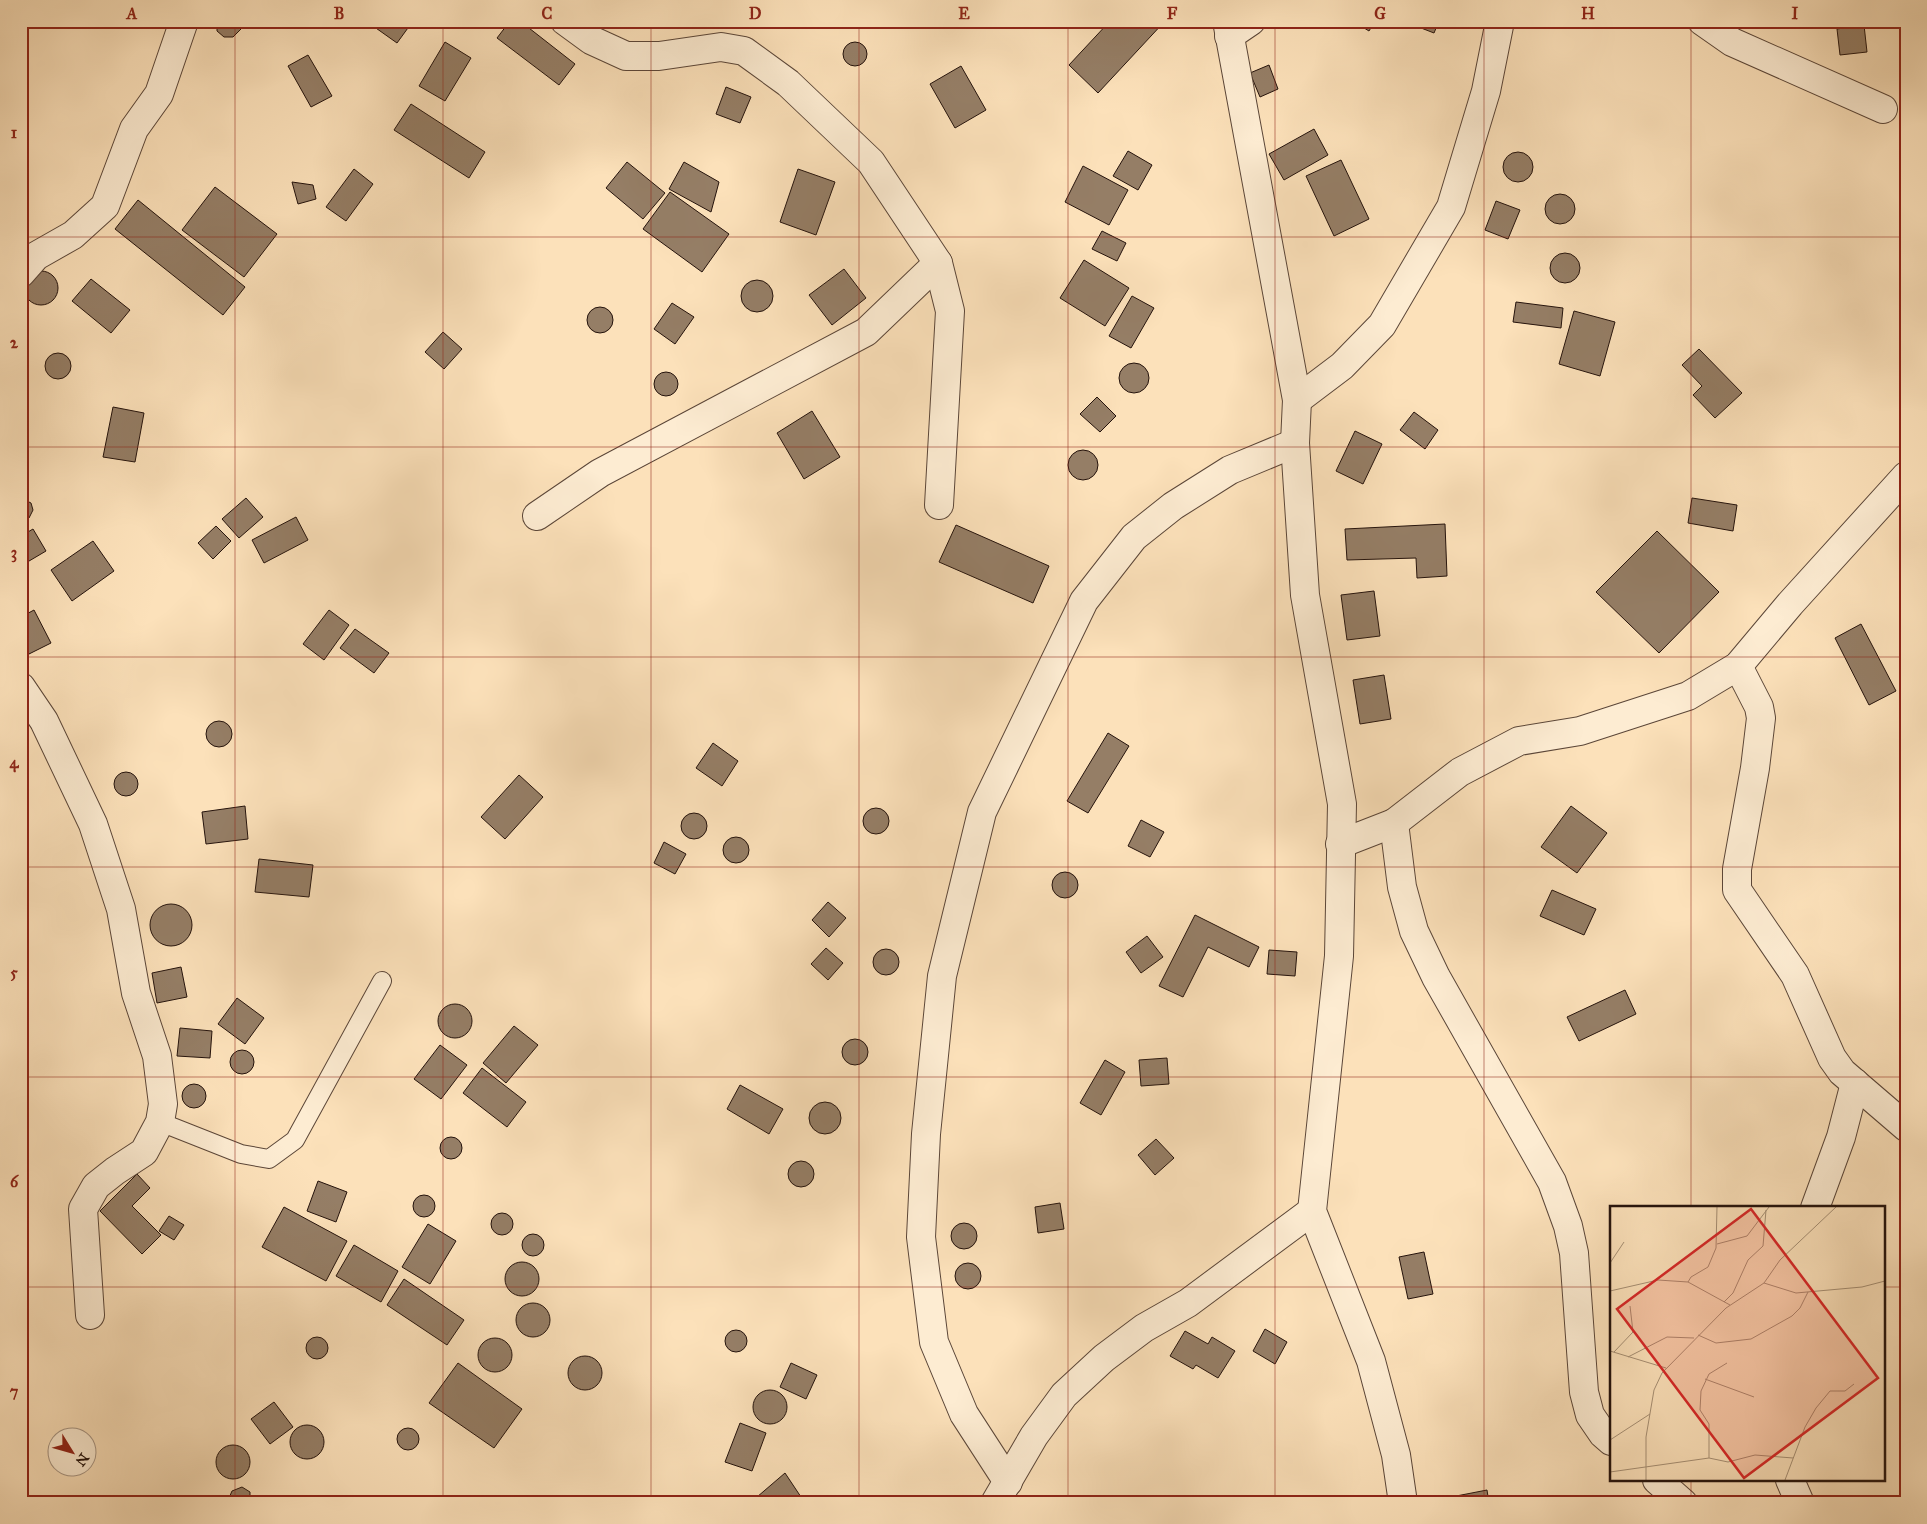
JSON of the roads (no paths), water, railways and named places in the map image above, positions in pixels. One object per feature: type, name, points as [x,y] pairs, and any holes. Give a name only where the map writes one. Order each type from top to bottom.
[{"type":"street","points":[[21,273],[36,256],[73,235],[105,206],[134,129],[159,94],[184,21]]},
{"type":"street","points":[[565,21],[591,40],[626,56],[659,56],[721,47],[744,51],[788,83],[871,162],[938,263],[950,311],[939,506]]},
{"type":"street","points":[[1296,400],[1342,366],[1382,325],[1451,207],[1486,91],[1500,21]]},
{"type":"street","points":[[1702,21],[1732,42],[1883,109]]},
{"type":"street","points":[[1236,26],[1296,400],[1295,444],[1305,595],[1342,804],[1339,956],[1312,1211],[1371,1360],[1396,1456],[1403,1503]]},
{"type":"street","points":[[537,516],[600,473],[866,332],[938,263]]},
{"type":"street","points":[[1002,1492],[964,1414],[934,1342],[921,1237],[926,1134],[942,976],[982,812],[1084,601],[1134,537],[1173,506],[1230,470],[1295,444]]},
{"type":"street","points":[[1340,844],[1394,823],[1460,772],[1519,741],[1580,731],[1688,696],[1738,666],[1808,583],[1906,476]]},
{"type":"street","points":[[1738,666],[1758,707],[1761,718],[1755,768],[1737,869],[1737,890],[1795,975],[1832,1058],[1842,1072],[1906,1126]]},
{"type":"street","points":[[21,687],[44,721],[93,824],[121,909],[136,993],[156,1056],[163,1104],[160,1122],[144,1152],[115,1170],[96,1186],[83,1208],[90,1315]]},
{"type":"street","points":[[1394,823],[1402,887],[1414,931],[1436,977],[1552,1182],[1559,1200],[1574,1253],[1584,1392],[1590,1415],[1603,1434],[1610,1440]]},
{"type":"street","points":[[1815,1206],[1841,1137],[1855,1083]]},
{"type":"street","points":[[1002,1492],[1034,1436],[1064,1395],[1104,1358],[1144,1328],[1188,1303],[1312,1211]]},
{"type":"street","points":[[1659,1482],[1683,1503]]},
{"type":"street","points":[[1791,1482],[1800,1503]]},
{"type":"lane","points":[[160,1122],[241,1154],[269,1159],[295,1140],[382,981]]}]
